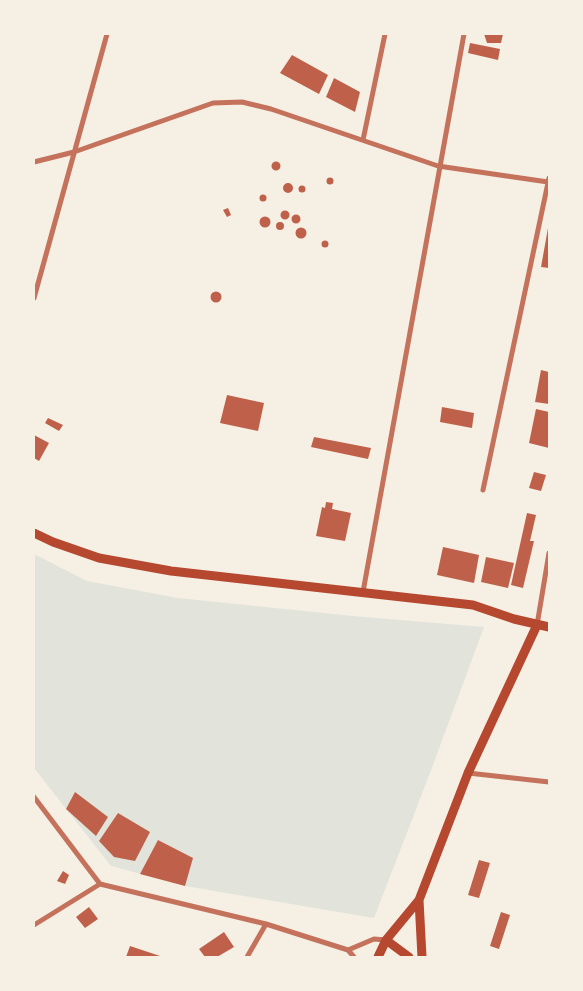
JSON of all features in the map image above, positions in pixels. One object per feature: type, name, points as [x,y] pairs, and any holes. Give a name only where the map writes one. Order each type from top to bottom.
[{"type":"main road","points":[[34,533],[53,542],[99,558],[171,571],[473,605],[514,619],[549,627]]},
{"type":"main road","points":[[378,957],[386,940],[419,900],[468,773],[537,625]]},
{"type":"main road","points":[[419,900],[422,957]]},
{"type":"main road","points":[[386,940],[409,957]]},
{"type":"street","points":[[34,298],[107,34]]},
{"type":"street","points":[[363,140],[385,34]]},
{"type":"street","points":[[363,592],[438,166],[464,34]]},
{"type":"street","points":[[34,162],[74,152],[214,103],[242,102],[271,109],[438,166],[549,180],[483,490]]},
{"type":"street","points":[[537,625],[549,553]]},
{"type":"street","points":[[468,773],[549,782]]},
{"type":"street","points":[[34,797],[100,884],[266,924],[348,950],[354,957]]},
{"type":"street","points":[[34,925],[100,884]]},
{"type":"street","points":[[247,957],[266,924]]},
{"type":"street","points":[[348,950],[374,938],[386,940]]},
{"type":"shaded area","points":[[34,554],[87,581],[178,598],[484,627],[374,918],[185,886],[111,866],[34,768]]},
{"type":"building","points":[[484,34],[503,34],[501,43],[487,43]]},
{"type":"building","points":[[470,43],[500,49],[498,60],[468,53]]},
{"type":"building","points":[[292,55],[328,75],[319,94],[280,73]]},
{"type":"building","points":[[334,78],[360,92],[355,112],[326,97]]},
{"type":"building","points":[[276,161],[281,166],[276,171],[271,166]]},
{"type":"building","points":[[330,178],[333,181],[330,184],[327,181]]},
{"type":"building","points":[[288,183],[293,188],[288,193],[283,188]]},
{"type":"building","points":[[302,185],[306,189],[302,193],[298,189]]},
{"type":"building","points":[[263,194],[267,198],[263,202],[259,198]]},
{"type":"building","points":[[228,208],[231,215],[227,217],[223,210]]},
{"type":"building","points":[[285,210],[290,215],[285,220],[280,215]]},
{"type":"building","points":[[296,215],[300,219],[296,223],[292,219]]},
{"type":"building","points":[[265,216],[271,222],[265,228],[259,222]]},
{"type":"building","points":[[280,222],[284,226],[280,230],[276,226]]},
{"type":"building","points":[[301,227],[307,233],[301,239],[295,233]]},
{"type":"building","points":[[549,229],[549,268],[541,267]]},
{"type":"building","points":[[325,241],[328,244],[325,247],[322,244]]},
{"type":"building","points":[[214,292],[218,292],[221,297],[220,301],[214,302],[211,299],[211,295]]},
{"type":"building","points":[[541,370],[549,372],[549,404],[535,402]]},
{"type":"building","points":[[227,395],[264,403],[258,431],[220,423]]},
{"type":"building","points":[[442,407],[474,413],[472,428],[440,422]]},
{"type":"building","points":[[536,409],[549,412],[549,448],[529,443]]},
{"type":"building","points":[[48,418],[63,425],[59,431],[45,423]]},
{"type":"building","points":[[34,435],[49,443],[39,461],[34,458]]},
{"type":"building","points":[[314,437],[371,448],[368,459],[311,447]]},
{"type":"building","points":[[534,472],[546,475],[541,491],[529,488]]},
{"type":"building","points":[[326,502],[333,503],[332,509],[351,513],[345,541],[316,536],[322,507],[325,508]]},
{"type":"building","points":[[527,513],[536,515],[530,541],[534,541],[523,588],[511,585]]},
{"type":"building","points":[[443,547],[479,555],[474,583],[437,575]]},
{"type":"building","points":[[486,557],[514,563],[508,588],[481,582]]},
{"type":"building","points":[[75,792],[108,817],[96,836],[66,809]]},
{"type":"building","points":[[118,813],[150,832],[135,861],[114,857],[99,841]]},
{"type":"building","points":[[158,840],[193,858],[185,886],[140,874]]},
{"type":"building","points":[[479,860],[490,863],[479,898],[468,895]]},
{"type":"building","points":[[63,871],[69,875],[65,884],[57,881]]},
{"type":"building","points":[[89,907],[98,919],[85,928],[76,917]]},
{"type":"building","points":[[501,912],[510,915],[499,949],[490,946]]},
{"type":"building","points":[[224,932],[234,947],[217,957],[205,957],[199,949]]},
{"type":"building","points":[[130,946],[163,957],[126,957]]}]
